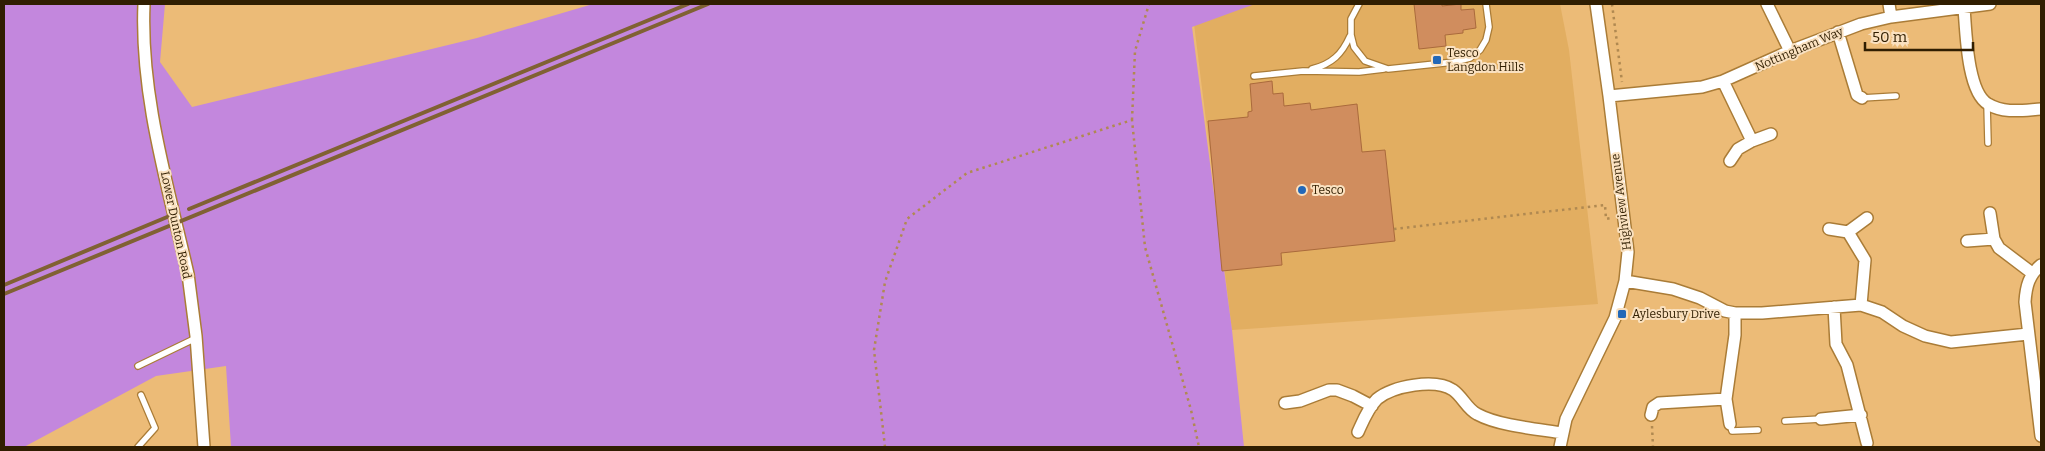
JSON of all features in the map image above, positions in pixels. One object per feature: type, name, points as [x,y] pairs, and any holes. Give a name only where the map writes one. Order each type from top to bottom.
[{"type":"street","name":"Lower Dunton Road","points":[[144,4],[144,40],[150,101],[188,274],[196,338],[204,447]]},
{"type":"street","name":"Highview Avenue","points":[[1560,447],[1572,405],[1615,318],[1625,280],[1628,252],[1596,4]]},
{"type":"street","points":[[1767,4],[1790,52]]},
{"type":"street","points":[[1889,4],[1891,17]]},
{"type":"street","name":"Nottingham Way","points":[[1609,96],[1693,88],[1723,81],[1838,32],[1891,17],[1990,4]]},
{"type":"street","points":[[1964,8],[1968,59],[1974,84],[1987,104],[2015,112],[2041,109]]},
{"type":"street","points":[[1838,32],[1857,94],[1862,98]]},
{"type":"street","points":[[1723,81],[1752,142]]},
{"type":"street","points":[[1730,161],[1738,149],[1771,134]]},
{"type":"street","points":[[1990,213],[1994,239],[1999,248],[2037,269],[2026,287],[2025,302],[2028,334],[2039,393],[2041,436]]},
{"type":"street","points":[[1829,229],[1848,232],[1866,218]]},
{"type":"street","points":[[1848,232],[1865,260],[1861,305]]},
{"type":"street","points":[[1967,241],[1994,239]]},
{"type":"street","points":[[1625,280],[1674,289],[1700,298],[1724,311],[1735,313],[1762,313],[1861,305],[1882,312],[1902,326],[1925,336],[1951,342],[2028,334]]},
{"type":"street","points":[[1834,307],[1836,344],[1847,365],[1861,415],[1866,443]]},
{"type":"street","points":[[1730,424],[1726,399],[1735,335],[1735,313]]},
{"type":"street","points":[[1358,432],[1377,400],[1386,394],[1420,384],[1442,385],[1453,390],[1477,414],[1514,425],[1563,433]]},
{"type":"street","points":[[1285,403],[1300,402],[1329,390],[1337,390],[1372,406]]},
{"type":"street","points":[[1651,415],[1653,407],[1659,403],[1726,399]]},
{"type":"street","points":[[1821,419],[1861,415]]},
{"type":"lane","points":[[1359,4],[1351,19],[1351,35],[1354,47],[1365,62],[1388,69]]},
{"type":"lane","points":[[1254,76],[1303,71],[1358,72],[1454,62],[1470,58],[1480,50],[1486,40],[1489,27],[1486,4]]},
{"type":"lane","points":[[1303,71],[1322,66],[1337,58],[1345,48],[1351,35]]},
{"type":"lane","points":[[1862,98],[1896,96]]},
{"type":"lane","points":[[1987,104],[1988,143]]},
{"type":"lane","points":[[138,366],[196,338]]},
{"type":"lane","points":[[138,447],[155,428],[141,395]]},
{"type":"lane","points":[[1785,421],[1821,419]]},
{"type":"lane","points":[[1730,424],[1732,431],[1758,430]]},
{"type":"path","points":[[1149,4],[1135,51],[1132,120],[1145,247],[1191,410],[1198,447]]},
{"type":"path","points":[[884,447],[874,350],[885,282],[907,218],[967,173],[1132,120]]},
{"type":"path","points":[[1394,229],[1605,205],[1606,219],[1623,218]]},
{"type":"path","points":[[1651,415],[1653,447]]},
{"type":"shaded area","points":[[4,4],[165,4],[160,62],[192,107],[477,38],[593,4],[1255,4],[1192,27],[1232,330],[1244,447],[231,447],[226,366],[156,376],[24,447],[4,447]]},
{"type":"shaded area","points":[[1250,4],[1560,4],[1569,50],[1598,304],[1232,330],[1194,24]]},
{"type":"building","points":[[1414,4],[1442,4],[1442,6],[1461,4],[1461,10],[1474,9],[1476,28],[1463,30],[1463,33],[1445,35],[1446,46],[1419,49]]},
{"type":"building","name":"Tesco","points":[[1272,81],[1273,94],[1283,93],[1284,106],[1310,103],[1311,110],[1357,104],[1362,152],[1385,150],[1395,241],[1281,253],[1282,265],[1222,271],[1208,121],[1248,117],[1248,112],[1252,111],[1250,84]]},
{"type":"railway","points":[[189,209],[688,4]]},
{"type":"railway","points":[[4,294],[708,4]]},
{"type":"railway","points":[[4,285],[172,215]]},
{"type":"place","name":"Tesco Langdon Hills","points":[[1437,60]]},
{"type":"place","name":"Tesco","points":[[1302,190]]},
{"type":"place","name":"Aylesbury Drive","points":[[1622,314]]}]
